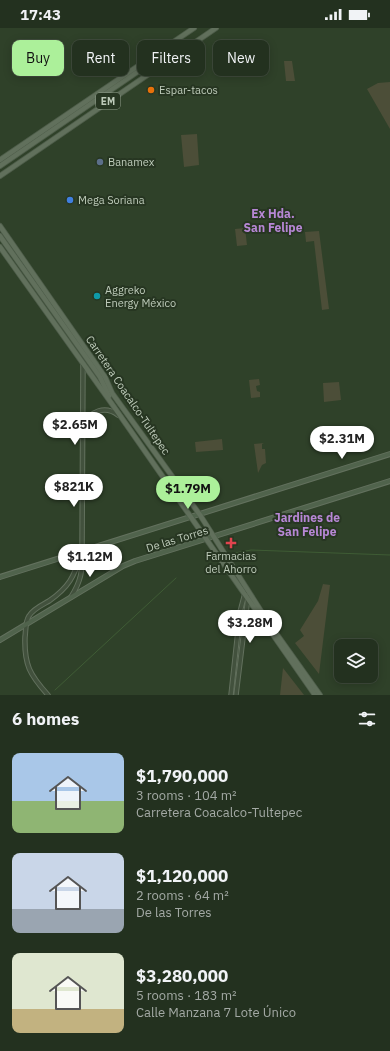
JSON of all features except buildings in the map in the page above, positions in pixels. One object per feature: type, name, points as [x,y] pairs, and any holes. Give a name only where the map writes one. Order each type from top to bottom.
[{"type":"main road","name":"EM","points":[[177,40],[194,28]]},
{"type":"main road","name":"EM","points":[[0,176],[216,28]]},
{"type":"main road","name":"EM","points":[[0,160],[137,67]]},
{"type":"main road","points":[[0,166],[137,72]]},
{"type":"main road","name":"Carretera Coacalco-Tultepec","points":[[0,226],[105,377],[112,393],[200,515],[268,622],[320,695]]},
{"type":"main road","points":[[0,234],[6,234]]},
{"type":"main road","points":[[0,234],[49,304],[64,318]]},
{"type":"main road","points":[[0,234],[100,377],[112,404]]},
{"type":"main road","name":"Carretera Coacalco-Tultepec","points":[[0,247],[122,418],[314,695]]},
{"type":"main road","points":[[0,577],[192,518],[299,482],[390,454]]},
{"type":"main road","points":[[151,461],[158,456]]},
{"type":"main road","name":"De las Torres","points":[[0,640],[71,597],[135,561],[206,540],[390,481]]},
{"type":"street","points":[[71,597],[82,576],[83,364]]},
{"type":"street","points":[[83,428],[89,416],[101,410],[115,412],[122,418]]},
{"type":"street","points":[[48,695],[35,680],[26,664],[24,650],[26,624],[32,613],[67,586],[76,570],[82,552]]},
{"type":"street","points":[[230,695],[243,594],[249,590]]},
{"type":"street","points":[[236,695],[249,590]]},
{"type":"green space","points":[[284,61],[292,61],[295,81],[286,81]]},
{"type":"green space","points":[[390,82],[390,129],[367,89],[378,83]]},
{"type":"green space","points":[[197,134],[199,165],[184,167],[181,135]]},
{"type":"green space","points":[[245,228],[247,245],[237,246],[235,229]]},
{"type":"green space","points":[[319,231],[329,309],[322,310],[314,241],[306,242],[305,232]]},
{"type":"green space","points":[[259,379],[260,385],[256,386],[257,391],[260,392],[260,397],[251,398],[249,380]]},
{"type":"green space","points":[[339,382],[341,400],[324,402],[323,383]]},
{"type":"green space","points":[[345,428],[347,441],[346,451],[344,446],[330,447],[329,430]]},
{"type":"green space","points":[[222,439],[223,450],[196,452],[195,442]]},
{"type":"green space","points":[[264,443],[262,444],[262,449],[265,449],[266,463],[262,465],[258,473],[254,444]]},
{"type":"green space","points":[[323,584],[330,585],[319,674],[295,643],[304,636],[300,630],[318,601]]},
{"type":"green space","points":[[283,668],[304,695],[280,695]]},
{"type":"waterway","points":[[230,554],[251,550],[390,555]]},
{"type":"waterway","points":[[55,690],[176,578]]},
{"type":"place","name":"Espar-tacos","points":[[151,90]]},
{"type":"place","name":"Banamex","points":[[100,162]]},
{"type":"place","name":"Mega Soriana","points":[[70,200]]},
{"type":"place","name":"Aggreko Energy México","points":[[97,296]]},
{"type":"place","name":"Farmacias del Ahorro","points":[[231,543]]},
{"type":"district","name":"Ex Hda. San Felipe","points":[[273,221]]},
{"type":"district","name":"Jardines de San Felipe","points":[[307,525]]}]
